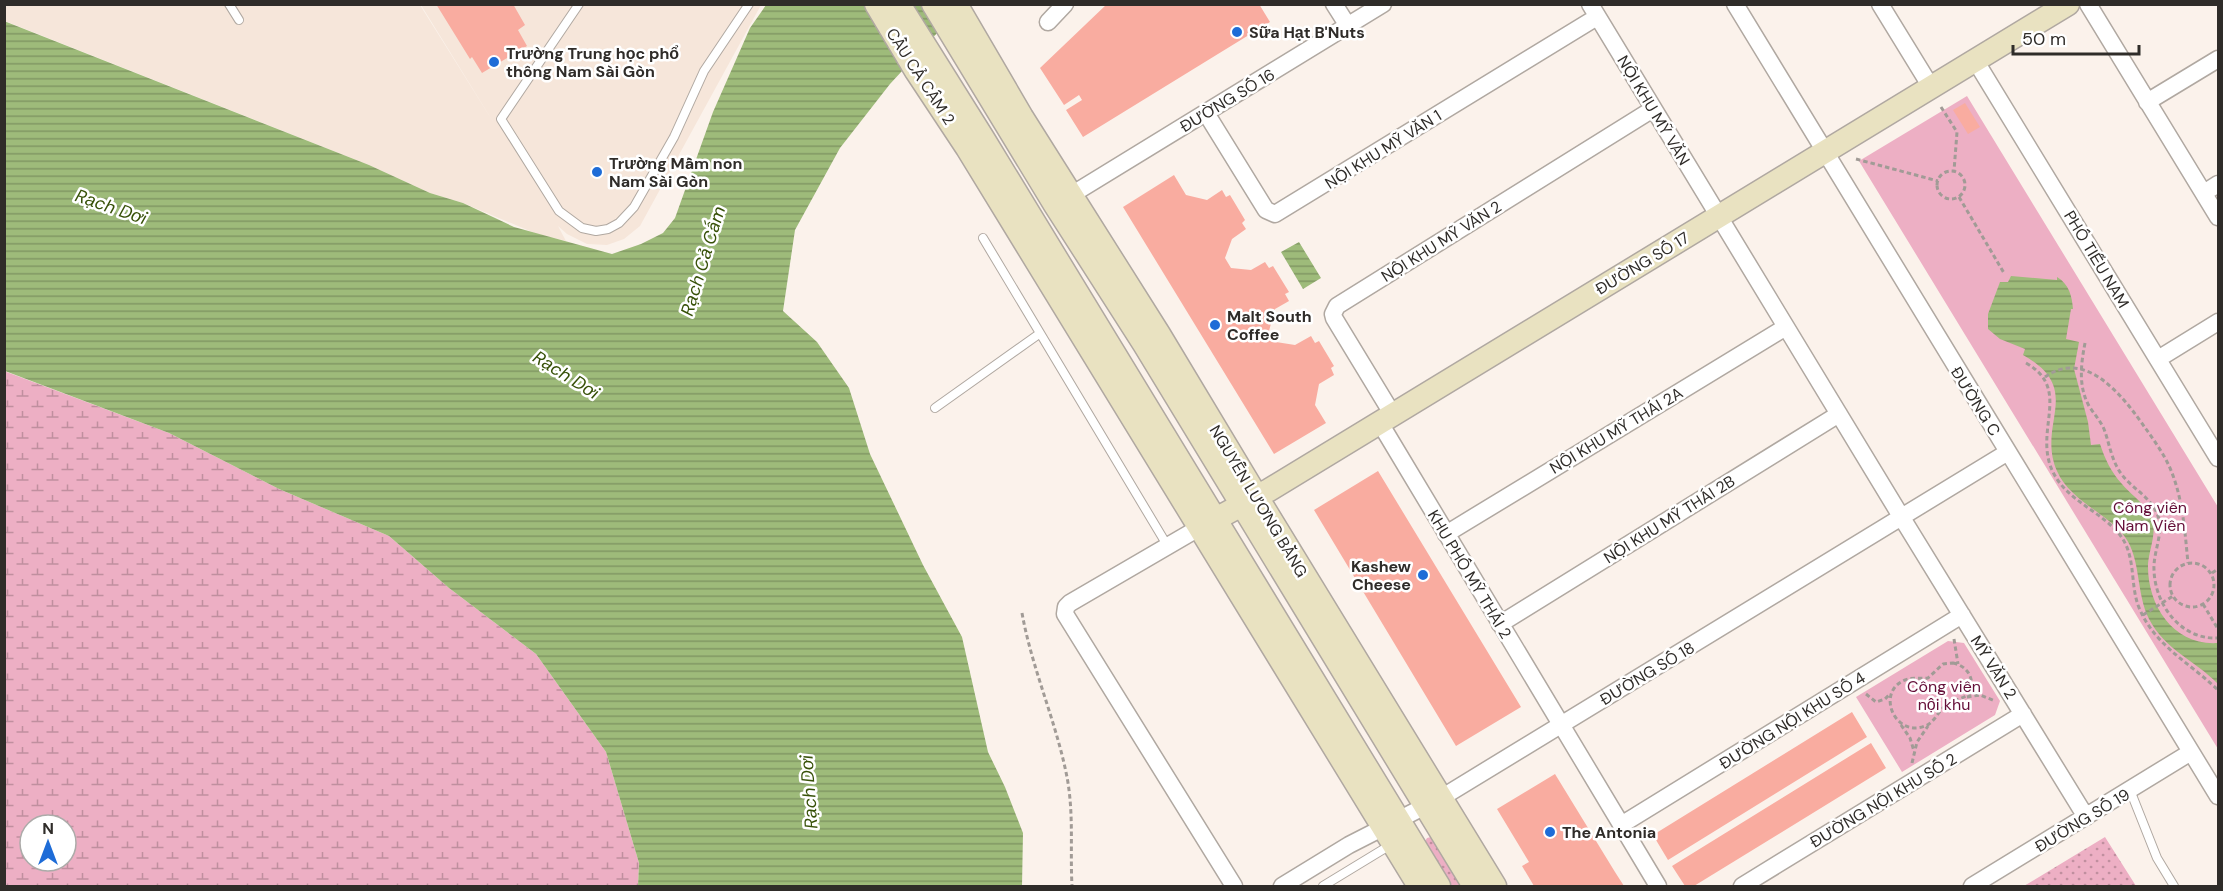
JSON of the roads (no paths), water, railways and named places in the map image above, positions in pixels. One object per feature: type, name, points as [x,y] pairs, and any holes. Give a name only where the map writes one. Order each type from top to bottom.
[{"type":"main road","name":"CẦU CẢ CẤM 2","points":[[876,4],[916,71],[975,143]]},
{"type":"main road","name":"CẦU CẢ CẤM 2","points":[[899,4],[975,143]]},
{"type":"main road","points":[[933,4],[1013,121]]},
{"type":"main road","points":[[956,4],[1013,121]]},
{"type":"main road","name":"ĐƯỜNG SỐ 17","points":[[1207,524],[1250,501],[1824,152],[1936,97],[1975,60],[2068,4]]},
{"type":"main road","name":"NGUYỄN LƯƠNG BẰNG","points":[[1013,121],[1063,200],[1159,334],[1250,501],[1433,802],[1495,886]]},
{"type":"main road","points":[[975,143],[1391,831],[1419,886]]},
{"type":"main road","name":"NGUYỄN LƯƠNG BẰNG","points":[[1433,802],[1474,886]]},
{"type":"main road","points":[[1391,831],[1439,886]]},
{"type":"street","points":[[1048,22],[1065,4]]},
{"type":"street","points":[[1334,4],[1348,26]]},
{"type":"street","name":"ĐƯỜNG SỐ 16","points":[[1063,200],[1383,4]]},
{"type":"street","name":"ĐƯỜNG C","points":[[1735,4],[2218,796]]},
{"type":"street","points":[[1880,4],[1936,97]]},
{"type":"street","points":[[2088,4],[2218,217]]},
{"type":"street","name":"NỘI KHU MỸ VĂN","points":[[1594,11],[1719,216]]},
{"type":"street","name":"NỘI KHU MỸ VĂN 1","points":[[1206,113],[1266,210],[1275,214],[1594,11]]},
{"type":"street","points":[[2148,102],[2218,59]]},
{"type":"street","name":"PHỐ TIỂU NAM","points":[[1975,60],[2218,458]]},
{"type":"street","name":"NỘI KHU MỸ VĂN 2","points":[[1386,419],[1334,318],[1333,314],[1337,306],[1653,109]]},
{"type":"street","points":[[2204,193],[2218,184]]},
{"type":"street","points":[[1719,216],[1902,518]]},
{"type":"street","points":[[2158,359],[2218,322]]},
{"type":"street","name":"NỘI KHU MỸ THÁI 2A","points":[[1446,534],[1786,327]]},
{"type":"street","name":"NỘI KHU MỸ THÁI 2B","points":[[1500,624],[1839,414]]},
{"type":"street","name":"KHU PHỐ MỸ THÁI 2","points":[[1386,419],[1446,534],[1560,726]]},
{"type":"street","name":"ĐƯỜNG SỐ 18","points":[[1282,886],[1349,845],[1391,831],[1433,802],[2008,452]]},
{"type":"street","name":"MỸ VĂN 2","points":[[1902,518],[2086,817]]},
{"type":"street","points":[[1207,524],[1070,603],[1066,607],[1065,614],[1234,886]]},
{"type":"street","name":"ĐƯỜNG NỘI KHU SỐ 4","points":[[1621,825],[1962,615]]},
{"type":"street","name":"ĐƯỜNG NỘI KHU SỐ 2","points":[[1742,886],[2023,714]]},
{"type":"street","points":[[1560,726],[1658,886]]},
{"type":"street","name":"ĐƯỜNG SỐ 19","points":[[1972,886],[2192,752]]},
{"type":"lane","points":[[229,4],[239,20]]},
{"type":"lane","points":[[579,4],[501,119],[560,211],[576,225],[596,231],[608,229],[620,223],[634,207],[674,137],[704,71],[749,4]]},
{"type":"lane","points":[[983,238],[1167,545]]},
{"type":"lane","points":[[935,408],[1039,334]]},
{"type":"lane","points":[[2130,790],[2157,858],[2175,886]]},
{"type":"lane","points":[[1323,886],[1391,831]]},
{"type":"water","points":[[766,5],[963,5],[890,84],[840,148],[795,230],[783,311],[817,342],[849,388],[870,454],[923,565],[962,637],[988,752],[1023,833],[1022,886],[638,886],[639,863],[606,752],[536,654],[449,588],[389,536],[279,489],[169,433],[5,371],[4,21],[369,165],[430,193],[463,203],[514,227],[612,254],[663,233],[675,218],[713,112],[750,28]]},
{"type":"water","points":[[1299,242],[1321,278],[1303,289],[1281,252]]},
{"type":"water","points":[[2011,276],[2057,280],[2057,277],[2069,291],[2073,309],[2071,309],[2066,339],[2079,342],[2074,369],[2088,422],[2091,445],[2100,444],[2115,475],[2150,514],[2154,530],[2148,564],[2152,594],[2166,620],[2176,630],[2188,638],[2218,643],[2218,684],[2172,647],[2156,630],[2145,609],[2134,555],[2125,537],[2108,520],[2070,490],[2057,471],[2052,454],[2055,394],[2052,381],[2041,368],[2023,355],[2025,349],[2000,339],[1988,329],[1988,314],[2000,282],[2008,282]]},
{"type":"place","name":"Sữa Hạt B'Nuts","points":[[1237,32]]},
{"type":"place","name":"Trường Trung học phổ thông Nam Sài Gòn","points":[[494,62]]},
{"type":"place","name":"Trường Mầm non Nam Sài Gòn","points":[[597,172]]},
{"type":"place","name":"Malt South Coffee","points":[[1215,325]]},
{"type":"place","name":"Kashew Cheese","points":[[1423,575]]},
{"type":"place","name":"The Antonia","points":[[1550,832]]},
{"type":"water label","name":"Rạch Dơi","points":[[111,207]]},
{"type":"water label","name":"Rạch Cả Cấm","points":[[703,261]]},
{"type":"water label","name":"Rạch Dơi","points":[[566,375]]},
{"type":"water label","name":"Rạch Dơi","points":[[809,792]]},
{"type":"park label","name":"Công viên Nam Viên","points":[[2150,516]]},
{"type":"park label","name":"Công viên nội khu","points":[[1944,695]]}]
